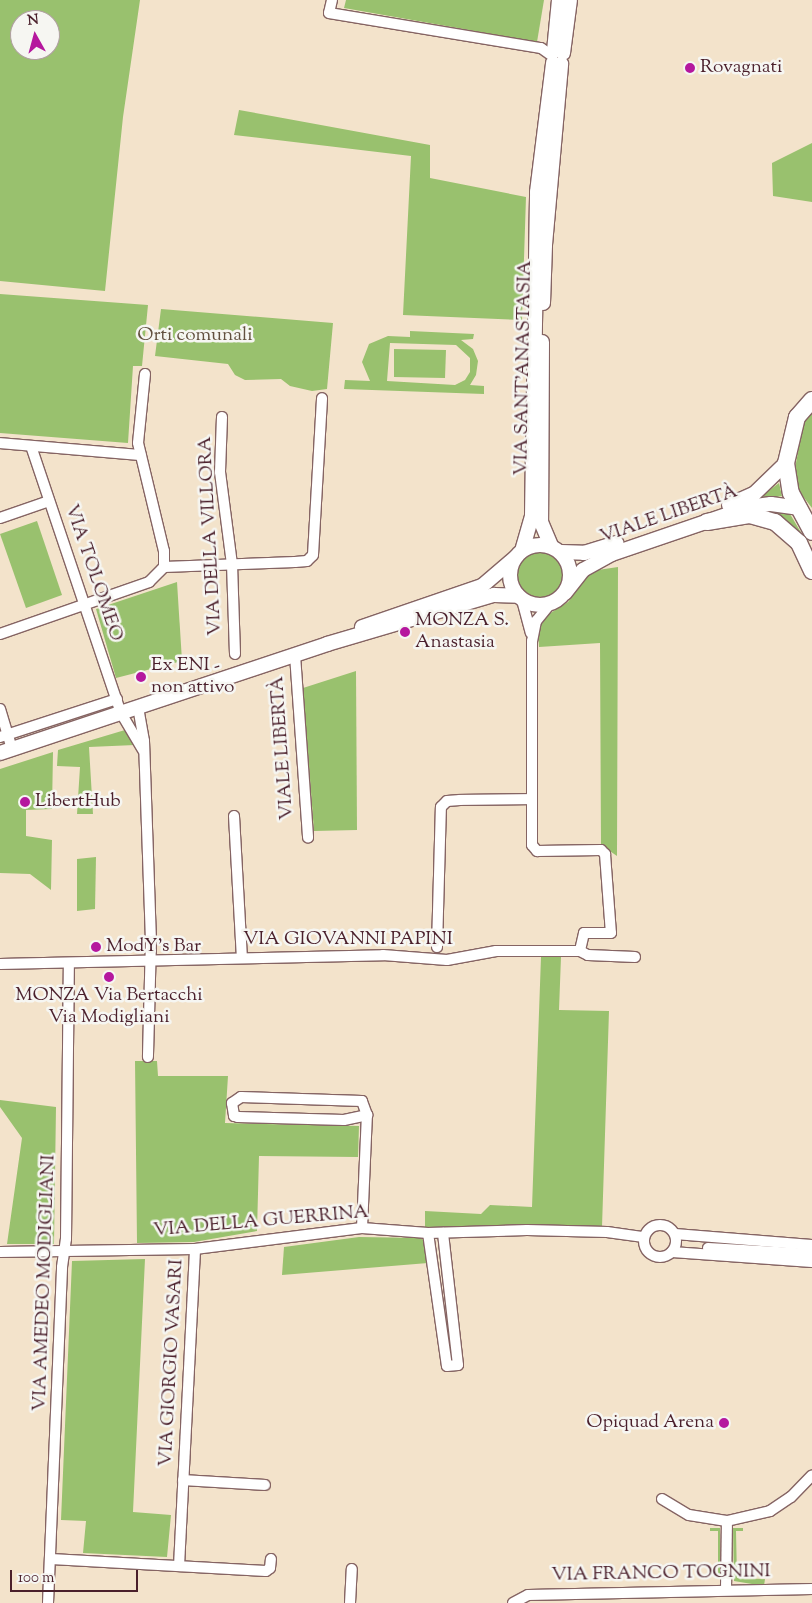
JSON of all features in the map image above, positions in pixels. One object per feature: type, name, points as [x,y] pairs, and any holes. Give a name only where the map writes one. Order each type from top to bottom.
[{"type":"main road","points":[[543,190],[560,0]]},
{"type":"main road","points":[[556,57],[570,0]]},
{"type":"main road","name":"VIA SANT'ANASTASIA","points":[[543,190],[541,522],[556,549]]},
{"type":"main road","name":"VIA SANT'ANASTASIA","points":[[519,554],[532,515],[543,190]]},
{"type":"main road","points":[[811,397],[796,417],[786,463],[788,484],[806,513],[812,532]]},
{"type":"main road","name":"VIALE LIBERTÀ","points":[[556,549],[588,552],[734,504],[759,490],[786,463]]},
{"type":"main road","name":"VIALE LIBERTÀ","points":[[565,593],[584,570],[604,557],[707,522],[760,505],[806,513]]},
{"type":"main road","points":[[707,522],[750,515],[775,522],[799,542],[812,571]]},
{"type":"main road","points":[[536,545],[556,549],[571,571],[565,593],[550,604],[536,605],[520,598],[510,577],[519,554],[536,545]]},
{"type":"main road","name":"VIALE LIBERTÀ","points":[[327,644],[365,626],[482,586],[519,554]]},
{"type":"main road","name":"VIALE LIBERTÀ","points":[[6,751],[327,644],[494,595],[520,598]]},
{"type":"street","points":[[332,0],[329,13],[542,48],[556,57]]},
{"type":"street","points":[[0,634],[150,582],[164,567],[164,551],[140,455],[141,390],[145,374]]},
{"type":"street","points":[[164,567],[295,562],[307,560],[313,555],[322,398]]},
{"type":"street","name":"VIA DELLA VILLORA","points":[[222,417],[220,472],[232,564],[235,654]]},
{"type":"street","points":[[0,443],[140,455]]},
{"type":"street","name":"VIA TOLOMEO","points":[[31,446],[87,605],[121,713],[143,751]]},
{"type":"street","points":[[0,518],[49,501]]},
{"type":"street","points":[[520,598],[528,612],[532,641],[532,845],[537,851],[601,850],[605,854],[611,932],[584,933],[580,951]]},
{"type":"street","points":[[532,641],[536,621],[550,604]]},
{"type":"street","name":"VIALE LIBERTÀ","points":[[295,655],[308,838]]},
{"type":"street","points":[[4,736],[117,699]]},
{"type":"street","points":[[138,707],[143,751],[149,961],[148,1058]]},
{"type":"street","points":[[0,709],[6,751]]},
{"type":"street","points":[[437,947],[442,807],[447,801],[532,799]]},
{"type":"street","points":[[234,816],[242,958]]},
{"type":"street","name":"VIA GIOVANNI PAPINI","points":[[0,964],[69,964],[383,955],[447,960],[496,952],[580,951],[588,955],[635,957]]},
{"type":"street","name":"VIA AMEDEO MODIGLIANI","points":[[48,1603],[62,1267],[66,1253],[69,964]]},
{"type":"street","points":[[362,1228],[367,1114],[362,1101],[352,1099],[241,1097],[232,1104],[238,1118],[344,1120],[367,1114]]},
{"type":"street","points":[[812,1245],[675,1234],[661,1224],[650,1227],[644,1237],[645,1248],[653,1256],[663,1257],[674,1249],[812,1254]]},
{"type":"street","name":"VIA DELLA GUERRINA","points":[[0,1252],[66,1253],[195,1249],[362,1228],[428,1233],[536,1230],[607,1232],[644,1237]]},
{"type":"street","points":[[428,1233],[447,1366],[458,1365],[443,1233]]},
{"type":"street","points":[[674,1249],[675,1234]]},
{"type":"street","name":"VIA GIORGIO VASARI","points":[[179,1566],[195,1249]]},
{"type":"street","points":[[674,1249],[812,1262]]},
{"type":"street","points":[[662,1499],[689,1515],[727,1521],[770,1511],[790,1497],[812,1475]]},
{"type":"street","name":"VIA GIORGIO VASARI","points":[[183,1480],[266,1485]]},
{"type":"street","points":[[726,1590],[727,1521]]},
{"type":"street","points":[[51,1559],[266,1571],[270,1568],[271,1559]]},
{"type":"street","points":[[350,1603],[352,1569]]},
{"type":"street","name":"VIA FRANCO TOGNINI","points":[[513,1603],[528,1595],[812,1588]]},
{"type":"green space","points":[[0,0],[140,0],[123,117],[105,291],[0,281]]},
{"type":"green space","points":[[346,0],[544,0],[537,42],[344,8]]},
{"type":"green space","points":[[239,110],[430,145],[430,178],[526,197],[522,320],[403,315],[411,156],[234,135]]},
{"type":"green space","points":[[812,143],[812,202],[773,196],[772,163]]},
{"type":"green space","points":[[0,294],[148,305],[142,366],[133,366],[128,443],[0,433]]},
{"type":"green space","name":"Orti comunali","points":[[161,309],[333,323],[327,389],[312,391],[290,386],[281,379],[245,380],[235,375],[228,364],[155,356]]},
{"type":"green space","points":[[410,331],[474,334],[473,339],[461,340],[473,349],[478,361],[476,375],[470,385],[484,386],[484,394],[344,389],[345,380],[370,381],[362,362],[369,344],[388,336],[410,337]],"holes":[[[390,343],[456,345],[470,358],[470,372],[465,380],[455,385],[387,381]]]},
{"type":"green space","points":[[394,349],[446,350],[445,378],[394,377]]},
{"type":"green space","points":[[812,413],[812,508],[798,490],[794,474],[803,424]]},
{"type":"green space","points":[[779,483],[782,496],[755,501]]},
{"type":"green space","points":[[772,511],[790,514],[805,539],[767,513]]},
{"type":"green space","points":[[37,521],[62,595],[26,608],[0,534]]},
{"type":"green space","points":[[535,551],[545,551],[554,555],[560,561],[563,566],[563,584],[554,595],[545,599],[535,599],[526,595],[520,589],[516,580],[516,570],[520,561],[526,555]]},
{"type":"green space","points":[[618,567],[617,856],[601,845],[600,643],[539,647],[538,632],[541,619],[568,602],[591,571]]},
{"type":"green space","points":[[177,582],[182,661],[116,678],[96,609]]},
{"type":"green space","points":[[356,671],[357,830],[314,831],[303,688]]},
{"type":"green space","points":[[125,730],[135,745],[89,747],[93,814],[77,814],[80,767],[57,766],[58,750]]},
{"type":"green space","points":[[53,752],[52,809],[26,810],[26,836],[52,840],[51,890],[30,874],[0,873],[0,769]]},
{"type":"green space","points":[[96,857],[95,909],[77,911],[77,859]]},
{"type":"green space","points":[[541,957],[561,957],[559,1010],[609,1011],[602,1227],[425,1227],[425,1211],[481,1214],[490,1205],[532,1207]]},
{"type":"green space","points":[[135,1061],[157,1061],[158,1076],[228,1076],[225,1123],[359,1126],[358,1157],[259,1156],[257,1231],[194,1242],[137,1243]]},
{"type":"green space","points":[[0,1100],[56,1107],[54,1244],[7,1244],[22,1138],[0,1107]]},
{"type":"green space","points":[[359,1237],[421,1238],[425,1242],[428,1263],[282,1275],[284,1247]]},
{"type":"green space","points":[[145,1259],[133,1512],[171,1515],[167,1557],[83,1553],[86,1521],[61,1520],[72,1261]]},
{"type":"green space","points":[[710,1528],[720,1528],[720,1579],[718,1579],[718,1531],[710,1531]]},
{"type":"green space","points":[[733,1528],[743,1528],[743,1531],[736,1531],[737,1578],[765,1579],[764,1586],[734,1581]]},
{"type":"place","name":"Rovagnati","points":[[690,68]]},
{"type":"place","name":"MONZA S. Anastasia","points":[[405,632]]},
{"type":"place","name":"Ex ENI - non attivo","points":[[141,677]]},
{"type":"place","name":"LibertHub","points":[[25,802]]},
{"type":"place","name":"ModY's Bar","points":[[96,947]]},
{"type":"place","name":"MONZA Via Bertacchi Via Modigliani","points":[[109,977]]},
{"type":"place","name":"Opiquad Arena","points":[[724,1423]]}]
